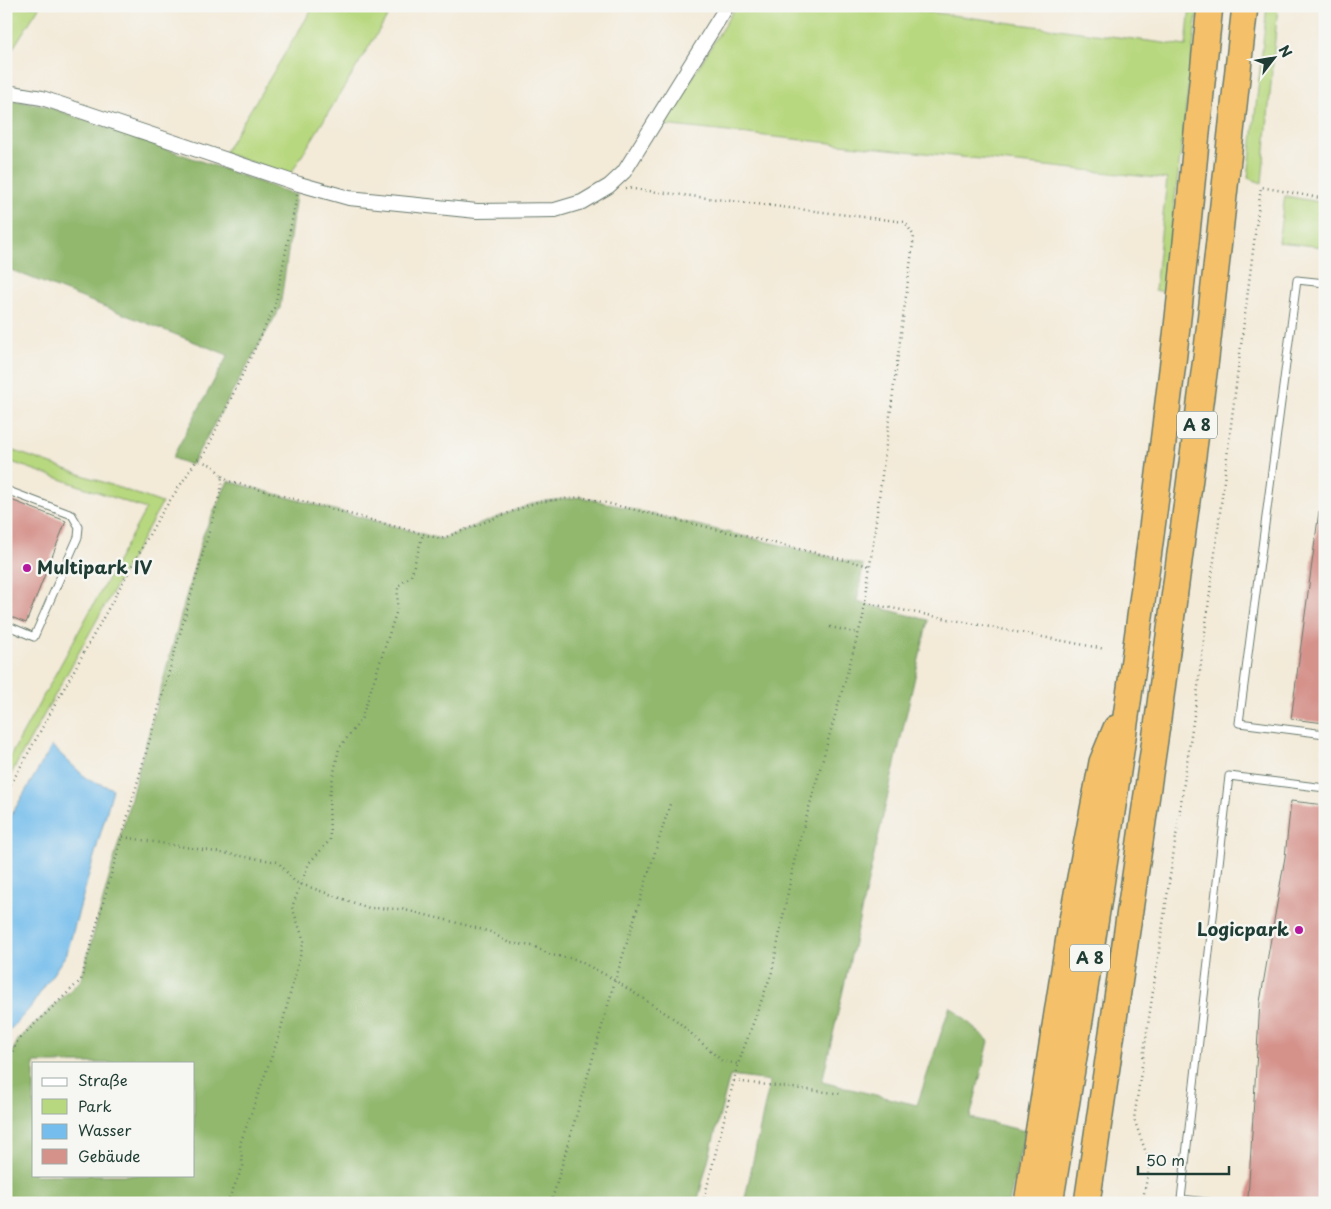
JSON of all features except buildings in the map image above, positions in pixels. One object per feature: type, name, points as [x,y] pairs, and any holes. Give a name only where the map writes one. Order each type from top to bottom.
[{"type":"highway","name":"A 8","points":[[1050,1203],[1082,1013],[1128,712],[1173,360],[1210,6]]},
{"type":"highway","name":"A 8","points":[[1089,1197],[1158,719],[1204,378],[1245,6]]},
{"type":"highway","points":[[1027,1196],[1071,925],[1102,762],[1108,744],[1128,712]]},
{"type":"street","points":[[6,92],[42,98],[299,184],[349,198],[477,211],[554,210],[582,202],[609,186],[624,172],[727,6]]},
{"type":"lane","points":[[1325,283],[1297,280],[1239,723],[1325,734]]},
{"type":"lane","points":[[6,490],[72,515],[79,527],[78,537],[34,637],[6,625]]},
{"type":"lane","points":[[1216,1203],[1181,1199],[1229,776],[1325,788]]},
{"type":"path","points":[[6,793],[159,517],[197,460],[204,455],[276,306],[299,184]]},
{"type":"path","points":[[609,186],[904,222],[914,236],[865,603],[795,857],[772,972],[738,1064],[703,1203]]},
{"type":"path","points":[[1142,1203],[1150,1164],[1134,1119],[1197,695],[1261,188],[1325,199]]},
{"type":"path","points":[[197,460],[212,465],[228,481],[441,539],[538,502],[581,497],[870,566]]},
{"type":"path","points":[[6,1065],[18,1040],[81,980],[123,837],[197,566],[221,490],[222,476]]},
{"type":"path","points":[[227,1203],[243,1166],[240,1144],[279,1036],[304,941],[292,907],[308,863],[330,840],[329,797],[339,748],[361,720],[397,610],[398,586],[411,576],[423,534]]},
{"type":"path","points":[[865,603],[1105,649]]},
{"type":"path","points":[[830,627],[858,633]]},
{"type":"path","points":[[551,1203],[615,981],[670,804]]},
{"type":"path","points":[[123,837],[278,862],[294,882],[369,908],[400,908],[491,932],[509,943],[533,946],[551,956],[575,959],[615,981],[676,1020],[700,1039],[722,1061],[738,1064]]},
{"type":"path","points":[[734,1081],[843,1094]]},
{"type":"green space","points":[[6,6],[40,6],[6,59]]},
{"type":"green space","points":[[314,6],[394,6],[290,175],[224,153]]},
{"type":"green space","points":[[736,6],[883,6],[1186,46],[1190,6],[1198,6],[1164,292],[1155,290],[1167,179],[663,125]]},
{"type":"green space","points":[[1267,6],[1278,6],[1262,183],[1248,178]]},
{"type":"green space","points":[[6,99],[46,106],[296,195],[280,308],[191,465],[172,458],[228,355],[6,268]]},
{"type":"green space","points":[[1285,196],[1325,203],[1325,247],[1278,242]]},
{"type":"green space","points":[[6,448],[162,503],[6,783],[6,764],[146,509],[6,460]]},
{"type":"green space","points":[[228,481],[441,539],[537,502],[581,497],[863,565],[857,602],[928,620],[822,1082],[917,1105],[950,1006],[989,1041],[970,1118],[1025,1131],[1009,1203],[744,1203],[770,1081],[730,1076],[697,1203],[6,1203],[6,1065],[18,1040],[81,980],[203,535]]},
{"type":"water","points":[[52,746],[86,778],[113,789],[67,953],[30,1008],[6,1034],[6,824]]},
{"type":"place","name":"Multipark IV","points":[[27,568]]},
{"type":"place","name":"Logicpark","points":[[1299,930]]}]
